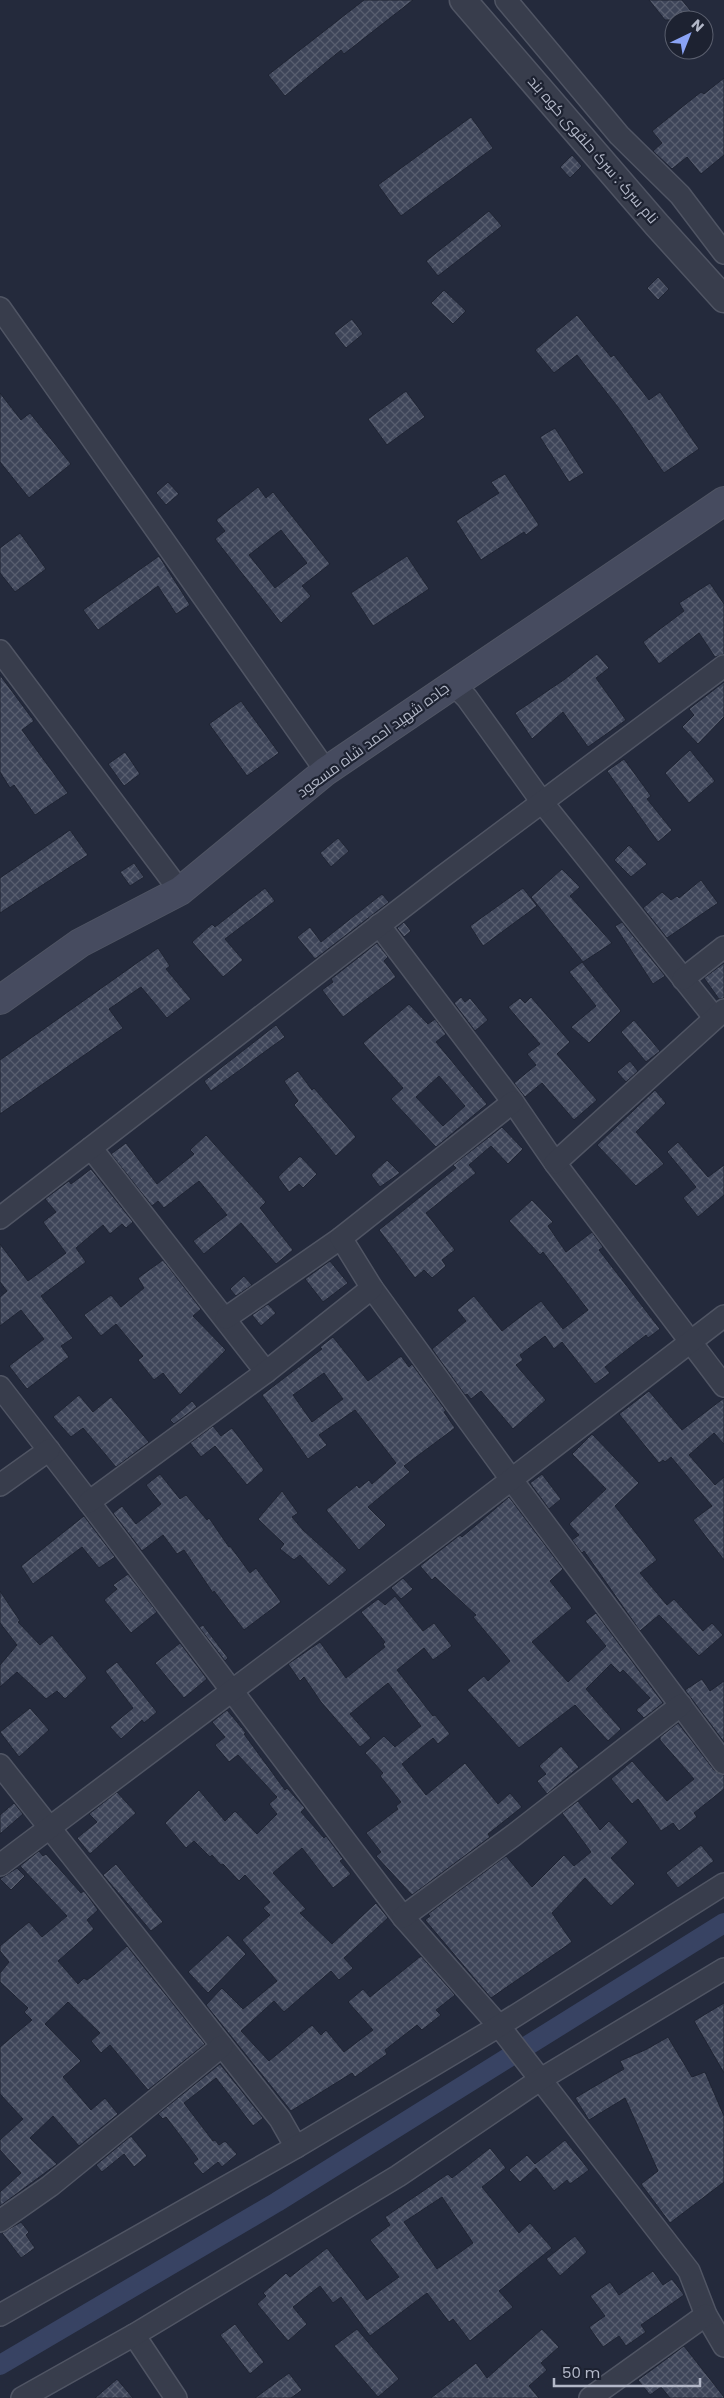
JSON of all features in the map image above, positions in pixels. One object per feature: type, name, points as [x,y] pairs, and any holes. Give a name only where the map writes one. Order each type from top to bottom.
[{"type":"main road","name":"جاده شهيد احمد شاه مسعود","points":[[0,1000],[80,943],[180,891],[326,771],[452,683],[724,501]]},
{"type":"street","name":"نام سرک : سرک حلقوی کوه بند","points":[[463,0],[657,225],[724,299]]},
{"type":"street","points":[[506,0],[619,135],[680,195],[724,253]]},
{"type":"street","points":[[0,308],[326,771]]},
{"type":"street","points":[[0,651],[180,891]]},
{"type":"street","points":[[0,1218],[380,925],[724,666]]},
{"type":"street","points":[[452,683],[467,698],[542,802],[683,979],[719,1014],[555,1163]]},
{"type":"street","points":[[380,925],[513,1102],[555,1163],[724,1386]]},
{"type":"street","points":[[683,979],[724,947]]},
{"type":"street","points":[[226,1318],[341,1238],[513,1102]]},
{"type":"street","points":[[91,1148],[226,1318],[266,1372]]},
{"type":"street","points":[[341,1238],[372,1288],[511,1479],[681,1705],[722,1756]]},
{"type":"street","points":[[89,1502],[266,1372],[372,1288]]},
{"type":"street","points":[[0,1865],[50,1830],[724,1316]]},
{"type":"street","points":[[0,1387],[403,1917],[528,2062],[689,2271],[706,2315],[724,2346]]},
{"type":"street","points":[[0,1485],[49,1450]]},
{"type":"street","points":[[403,1917],[514,1835],[681,1705]]},
{"type":"street","points":[[0,1765],[280,2119],[296,2147]]},
{"type":"street","points":[[0,2315],[296,2147],[505,2034],[724,1884]]},
{"type":"street","points":[[22,2398],[134,2335],[398,2176],[541,2079],[724,1968]]},
{"type":"street","points":[[0,2220],[50,2186],[222,2046]]},
{"type":"street","points":[[590,2398],[706,2315]]},
{"type":"street","points":[[134,2335],[176,2398]]},
{"type":"building","points":[[364,0],[413,0],[344,54],[341,50],[285,96],[268,75]]},
{"type":"building","points":[[649,0],[682,0],[690,10],[664,10],[664,19]]},
{"type":"building","points":[[724,78],[724,155],[701,174],[687,157],[672,169],[653,151],[662,143],[652,131],[701,92],[704,94]]},
{"type":"building","points":[[471,117],[493,148],[401,216],[378,185]]},
{"type":"building","points":[[572,155],[582,166],[570,178],[560,167]]},
{"type":"building","points":[[489,211],[502,226],[438,276],[426,261]]},
{"type":"building","points":[[658,277],[669,289],[658,300],[647,288]]},
{"type":"building","points":[[444,290],[466,311],[453,324],[431,303]]},
{"type":"building","points":[[577,315],[611,357],[614,355],[649,400],[660,392],[699,449],[664,473],[621,411],[577,355],[554,373],[535,350]]},
{"type":"building","points":[[352,319],[363,334],[346,348],[334,333]]},
{"type":"building","points":[[406,391],[425,417],[387,445],[368,419]]},
{"type":"building","points":[[0,393],[21,420],[30,413],[71,464],[29,498],[0,462]]},
{"type":"building","points":[[555,428],[584,473],[569,482],[540,437]]},
{"type":"building","points":[[505,474],[539,525],[526,535],[524,532],[481,560],[456,521],[499,493],[491,482]]},
{"type":"building","points":[[168,482],[179,494],[166,505],[156,493]]},
{"type":"building","points":[[258,487],[266,498],[273,492],[330,564],[302,586],[311,596],[281,623],[215,539],[225,531],[216,520]],"holes":[[[281,530],[307,563],[275,588],[249,555]]]},
{"type":"building","points":[[20,533],[46,569],[15,592],[0,573],[0,548]]},
{"type":"building","points":[[159,556],[190,605],[176,614],[158,586],[98,630],[83,610]]},
{"type":"building","points":[[407,556],[429,589],[373,626],[351,593]]},
{"type":"building","points":[[710,583],[724,604],[724,654],[715,657],[699,633],[659,664],[643,642],[684,611],[679,603]]},
{"type":"building","points":[[597,654],[609,668],[596,678],[626,720],[588,747],[563,712],[532,739],[515,713],[565,679]]},
{"type":"building","points":[[0,675],[34,721],[22,730],[68,793],[35,815],[14,785],[10,788],[0,772]]},
{"type":"building","points":[[724,682],[724,717],[698,744],[682,727],[694,715],[689,709]]},
{"type":"building","points":[[241,701],[279,753],[247,776],[209,724]]},
{"type":"building","points":[[690,750],[715,781],[689,803],[665,773]]},
{"type":"building","points":[[125,752],[140,774],[124,786],[108,764]]},
{"type":"building","points":[[624,759],[651,796],[647,799],[672,830],[658,842],[607,771]]},
{"type":"building","points":[[70,830],[88,855],[0,913],[0,878]]},
{"type":"building","points":[[338,838],[349,851],[331,867],[320,853]]},
{"type":"building","points":[[629,845],[647,864],[631,877],[614,860]]},
{"type":"building","points":[[134,863],[144,877],[130,886],[120,872]]},
{"type":"building","points":[[562,869],[580,887],[570,896],[612,943],[583,962],[531,897]]},
{"type":"building","points":[[701,880],[718,903],[667,938],[643,908],[662,892],[671,900],[677,896],[679,898]]},
{"type":"building","points":[[265,888],[275,901],[225,939],[243,960],[223,977],[192,942],[212,924],[215,927]]},
{"type":"building","points":[[523,888],[537,906],[483,946],[470,926]]},
{"type":"building","points":[[382,894],[389,902],[315,959],[297,937],[310,927],[321,942]]},
{"type":"building","points":[[404,922],[411,931],[404,937],[397,928]]},
{"type":"building","points":[[622,922],[665,976],[653,984],[615,926]]},
{"type":"building","points":[[377,943],[388,957],[384,961],[396,977],[343,1017],[322,990],[333,982],[331,979]]},
{"type":"building","points":[[158,948],[170,966],[166,969],[191,999],[167,1018],[141,987],[109,1009],[123,1028],[0,1114],[0,1060]]},
{"type":"building","points":[[582,962],[621,1011],[589,1043],[571,1027],[596,1006],[569,972]]},
{"type":"building","points":[[724,963],[724,998],[719,999],[704,978]]},
{"type":"building","points":[[461,997],[465,1002],[470,998],[488,1020],[475,1031],[454,1003]]},
{"type":"building","points":[[531,997],[570,1042],[557,1054],[597,1100],[574,1120],[542,1083],[525,1097],[514,1083],[536,1065],[527,1054],[540,1044],[508,1007],[520,998],[525,1003]]},
{"type":"building","points":[[409,1004],[428,1024],[435,1019],[446,1034],[436,1042],[487,1104],[436,1147],[391,1099],[403,1088],[363,1043]],"holes":[[[439,1076],[465,1106],[443,1126],[416,1097]]]},
{"type":"building","points":[[634,1020],[660,1051],[646,1062],[621,1032]]},
{"type":"building","points":[[276,1025],[285,1037],[211,1091],[204,1081]]},
{"type":"building","points":[[630,1061],[638,1071],[626,1082],[617,1072]]},
{"type":"building","points":[[298,1071],[312,1090],[314,1088],[356,1137],[336,1156],[294,1105],[298,1101],[284,1081]]},
{"type":"building","points":[[655,1090],[666,1103],[636,1132],[664,1164],[636,1186],[597,1145]]},
{"type":"building","points":[[502,1127],[523,1149],[508,1164],[491,1146],[469,1165],[476,1173],[426,1213],[455,1250],[442,1260],[446,1266],[432,1278],[424,1270],[415,1278],[379,1230],[456,1168],[453,1165]]},
{"type":"building","points":[[206,1135],[266,1202],[260,1208],[293,1250],[276,1264],[241,1223],[204,1254],[193,1241],[227,1215],[199,1181],[164,1208],[158,1201],[152,1206],[111,1154],[126,1143],[157,1184],[194,1154],[190,1150]]},
{"type":"building","points":[[678,1142],[708,1177],[724,1165],[724,1195],[698,1217],[683,1198],[696,1187],[667,1152]]},
{"type":"building","points":[[300,1156],[317,1174],[303,1188],[299,1184],[289,1192],[278,1177]]},
{"type":"building","points":[[387,1160],[400,1173],[380,1187],[371,1175]]},
{"type":"building","points":[[91,1169],[133,1222],[126,1228],[122,1224],[110,1234],[103,1225],[76,1248],[86,1262],[41,1296],[73,1338],[61,1346],[69,1357],[27,1389],[9,1366],[44,1339],[21,1310],[0,1326],[0,1297],[7,1291],[0,1282],[0,1244],[28,1281],[66,1253],[43,1222],[56,1212],[45,1199],[69,1181],[71,1184]]},
{"type":"building","points":[[532,1200],[553,1222],[548,1226],[566,1252],[592,1232],[603,1247],[599,1250],[660,1329],[648,1338],[646,1335],[605,1367],[610,1373],[595,1384],[562,1342],[554,1349],[545,1336],[520,1355],[523,1360],[516,1365],[546,1400],[513,1429],[481,1391],[471,1399],[467,1394],[465,1395],[432,1349],[466,1321],[457,1310],[474,1296],[502,1331],[541,1301],[563,1329],[588,1310],[543,1252],[540,1255],[509,1221]]},
{"type":"building","points":[[163,1260],[201,1309],[193,1316],[226,1350],[180,1395],[163,1373],[154,1380],[138,1360],[143,1356],[116,1324],[101,1336],[84,1315],[111,1295],[121,1307],[144,1288],[138,1278]]},
{"type":"building","points":[[330,1261],[348,1283],[323,1302],[305,1279]]},
{"type":"building","points":[[244,1276],[252,1285],[236,1296],[230,1289]]},
{"type":"building","points":[[268,1304],[276,1313],[261,1326],[252,1315]]},
{"type":"building","points":[[333,1337],[368,1381],[401,1356],[409,1367],[412,1364],[446,1411],[444,1412],[455,1428],[404,1466],[410,1472],[368,1507],[386,1525],[359,1550],[326,1510],[357,1485],[359,1488],[369,1480],[372,1484],[396,1463],[355,1410],[319,1435],[327,1445],[308,1459],[262,1395],[322,1349],[320,1347]],"holes":[[[324,1373],[343,1399],[312,1422],[293,1395]]]},
{"type":"building","points":[[649,1391],[682,1430],[724,1398],[724,1444],[714,1433],[689,1455],[715,1485],[724,1477],[724,1560],[693,1520],[712,1506],[671,1457],[665,1462],[663,1460],[659,1463],[619,1414]]},
{"type":"building","points":[[79,1395],[93,1412],[111,1397],[149,1442],[116,1467],[83,1428],[71,1437],[53,1417]]},
{"type":"building","points":[[192,1401],[197,1407],[174,1424],[170,1420]]},
{"type":"building","points":[[213,1426],[221,1436],[232,1428],[264,1470],[247,1485],[215,1446],[201,1457],[190,1443]]},
{"type":"building","points":[[592,1434],[639,1483],[615,1506],[657,1560],[640,1573],[667,1605],[674,1599],[703,1631],[712,1623],[723,1635],[699,1656],[659,1615],[640,1631],[584,1551],[582,1553],[572,1540],[579,1535],[569,1524],[606,1489],[572,1454]]},
{"type":"building","points":[[160,1474],[180,1499],[186,1495],[207,1520],[209,1518],[250,1573],[256,1568],[281,1602],[244,1630],[214,1591],[213,1593],[184,1550],[177,1554],[163,1535],[142,1551],[113,1513],[122,1506],[136,1524],[161,1504],[146,1485]]},
{"type":"building","points":[[542,1474],[561,1499],[549,1509],[530,1483]]},
{"type":"building","points":[[282,1491],[298,1513],[292,1517],[303,1530],[347,1570],[329,1586],[300,1555],[294,1560],[280,1549],[284,1544],[258,1519]]},
{"type":"building","points":[[509,1497],[563,1569],[550,1581],[572,1608],[532,1642],[568,1682],[606,1646],[585,1621],[596,1613],[663,1703],[644,1718],[636,1710],[650,1698],[623,1670],[620,1673],[611,1664],[586,1689],[621,1729],[608,1741],[575,1705],[519,1748],[467,1690],[484,1676],[488,1681],[510,1661],[473,1617],[476,1615],[435,1577],[432,1580],[420,1566],[460,1535],[462,1537]]},
{"type":"building","points":[[84,1516],[115,1557],[99,1568],[82,1547],[33,1584],[21,1566]]},
{"type":"building","points":[[128,1574],[157,1612],[131,1633],[104,1600],[117,1589],[113,1585]]},
{"type":"building","points":[[403,1578],[413,1589],[401,1599],[391,1588]]},
{"type":"building","points":[[0,1591],[20,1621],[18,1622],[40,1645],[52,1635],[87,1678],[65,1699],[57,1691],[46,1699],[17,1672],[0,1687],[0,1665],[17,1645],[0,1623]]},
{"type":"building","points":[[395,1596],[423,1631],[434,1623],[452,1646],[433,1660],[424,1648],[397,1670],[433,1716],[435,1715],[450,1734],[438,1744],[433,1738],[402,1764],[426,1795],[465,1763],[498,1804],[510,1793],[522,1807],[488,1834],[490,1837],[412,1895],[376,1856],[381,1852],[366,1833],[398,1809],[396,1806],[401,1802],[380,1776],[383,1773],[365,1753],[384,1736],[395,1747],[421,1726],[388,1683],[350,1714],[371,1738],[360,1747],[321,1702],[304,1677],[300,1681],[288,1664],[320,1642],[346,1678],[385,1647],[383,1644],[385,1642],[361,1612],[378,1599],[385,1605]]},
{"type":"building","points":[[203,1625],[228,1658],[225,1661],[199,1627]]},
{"type":"building","points":[[180,1643],[207,1679],[184,1698],[155,1663]]},
{"type":"building","points":[[117,1662],[157,1712],[144,1723],[142,1720],[121,1739],[110,1727],[133,1708],[105,1671]]},
{"type":"building","points":[[702,1679],[710,1691],[724,1681],[724,1742],[685,1690]]},
{"type":"building","points":[[30,1708],[49,1730],[19,1757],[0,1732]]},
{"type":"building","points":[[227,1710],[246,1733],[244,1734],[285,1790],[287,1788],[305,1808],[301,1812],[324,1838],[326,1836],[343,1859],[340,1861],[351,1874],[333,1888],[302,1848],[273,1873],[306,1909],[300,1913],[332,1944],[376,1903],[388,1918],[344,1958],[353,1968],[339,1980],[331,1971],[284,2012],[274,2001],[241,2031],[269,2061],[312,2025],[321,2035],[326,2030],[344,2052],[373,2030],[348,2002],[363,1989],[370,1997],[421,1956],[455,1995],[436,2010],[441,2015],[422,2030],[417,2025],[385,2050],[387,2054],[355,2077],[352,2073],[291,2111],[206,2005],[222,1988],[243,2009],[277,1981],[242,1940],[270,1915],[263,1908],[270,1902],[245,1875],[239,1881],[223,1864],[221,1865],[212,1855],[210,1857],[194,1841],[186,1848],[165,1823],[199,1790],[225,1821],[235,1811],[257,1834],[277,1814],[269,1804],[277,1797],[238,1755],[229,1762],[215,1745],[225,1737],[212,1722]]},
{"type":"building","points":[[678,1723],[714,1770],[724,1775],[724,1789],[694,1813],[697,1817],[679,1831],[673,1823],[661,1831],[638,1799],[632,1804],[611,1779],[632,1761],[667,1801],[694,1779],[660,1740],[660,1737]]},
{"type":"building","points":[[561,1746],[579,1767],[547,1794],[537,1781],[546,1774],[539,1766]]},
{"type":"building","points":[[117,1792],[136,1813],[90,1854],[77,1838],[97,1822],[89,1814]]},
{"type":"building","points":[[578,1801],[600,1830],[609,1821],[628,1842],[611,1858],[635,1884],[611,1906],[585,1878],[552,1913],[572,1942],[491,1998],[425,1920],[430,1916],[428,1914],[506,1856],[532,1887],[564,1855],[574,1866],[591,1852],[562,1813]]},
{"type":"building","points":[[14,1803],[23,1814],[0,1834],[0,1815]]},
{"type":"building","points":[[701,1845],[714,1861],[678,1888],[666,1873]]},
{"type":"building","points":[[39,1851],[43,1856],[46,1854],[81,1893],[84,1891],[98,1910],[87,1920],[94,1929],[58,1961],[78,1984],[84,1978],[87,1980],[95,1974],[127,1946],[205,2044],[148,2090],[110,2045],[101,2053],[91,2041],[100,2033],[68,2002],[45,2024],[81,2061],[63,2077],[91,2110],[105,2098],[118,2114],[79,2146],[53,2116],[30,2138],[57,2164],[0,2206],[0,2192],[21,2173],[0,2150],[0,2140],[23,2119],[0,2094],[0,2047],[32,2020],[24,2012],[28,2008],[0,1982],[0,1973],[9,1962],[0,1951],[0,1946],[29,1922],[42,1937],[67,1916],[20,1866]]},
{"type":"building","points":[[116,1864],[163,1922],[151,1931],[103,1875]]},
{"type":"building","points":[[17,1868],[25,1876],[11,1890],[0,1879]]},
{"type":"building","points":[[228,1935],[246,1954],[208,1993],[188,1972]]},
{"type":"building","points":[[724,2003],[724,2073],[694,2021]]},
{"type":"building","points":[[668,2037],[692,2077],[705,2072],[724,2116],[724,2182],[670,2223],[641,2184],[658,2171],[625,2098],[589,2120],[575,2098],[624,2069],[620,2061]]},
{"type":"building","points":[[220,2064],[263,2118],[253,2126],[216,2078],[184,2103],[213,2141],[215,2140],[219,2145],[225,2141],[237,2154],[222,2167],[218,2162],[203,2174],[193,2163],[198,2159],[166,2117],[163,2119],[158,2114]]},
{"type":"building","points":[[131,2136],[147,2156],[134,2167],[124,2154],[102,2172],[96,2165]]},
{"type":"building","points":[[565,2140],[589,2170],[570,2184],[567,2180],[554,2191],[536,2168],[520,2182],[509,2170],[527,2155],[535,2164]]},
{"type":"building","points":[[490,2148],[506,2168],[482,2187],[519,2233],[530,2223],[552,2248],[499,2291],[513,2307],[470,2341],[453,2319],[449,2322],[427,2293],[370,2336],[341,2297],[333,2303],[320,2286],[293,2307],[307,2324],[288,2341],[257,2304],[266,2296],[263,2293],[286,2273],[290,2277],[327,2248],[367,2300],[399,2277],[370,2240],[390,2225],[385,2217],[448,2174],[452,2178]],"holes":[[[442,2197],[473,2243],[437,2269],[404,2222]]]},
{"type":"building","points":[[21,2222],[29,2232],[26,2235],[35,2248],[21,2258],[2,2233]]},
{"type":"building","points":[[575,2236],[587,2252],[560,2276],[546,2259]]},
{"type":"building","points":[[653,2271],[663,2285],[672,2279],[684,2295],[641,2325],[646,2332],[626,2346],[619,2336],[603,2347],[589,2327],[605,2316],[590,2296],[610,2282],[619,2295]]},
{"type":"building","points":[[235,2324],[264,2362],[250,2374],[220,2335]]},
{"type":"building","points":[[357,2329],[399,2379],[378,2397],[334,2346]]},
{"type":"building","points":[[542,2329],[559,2347],[541,2363],[547,2370],[529,2386],[539,2398],[431,2398],[476,2363],[487,2378]]},
{"type":"building","points":[[684,2346],[724,2398],[670,2398],[661,2387],[650,2395],[638,2380]]},
{"type":"building","points":[[289,2373],[302,2390],[291,2398],[255,2398]]},
{"type":"building","points":[[117,2379],[133,2398],[95,2398]]},
{"type":"waterway","points":[[0,2365],[277,2202],[724,1923]]}]
